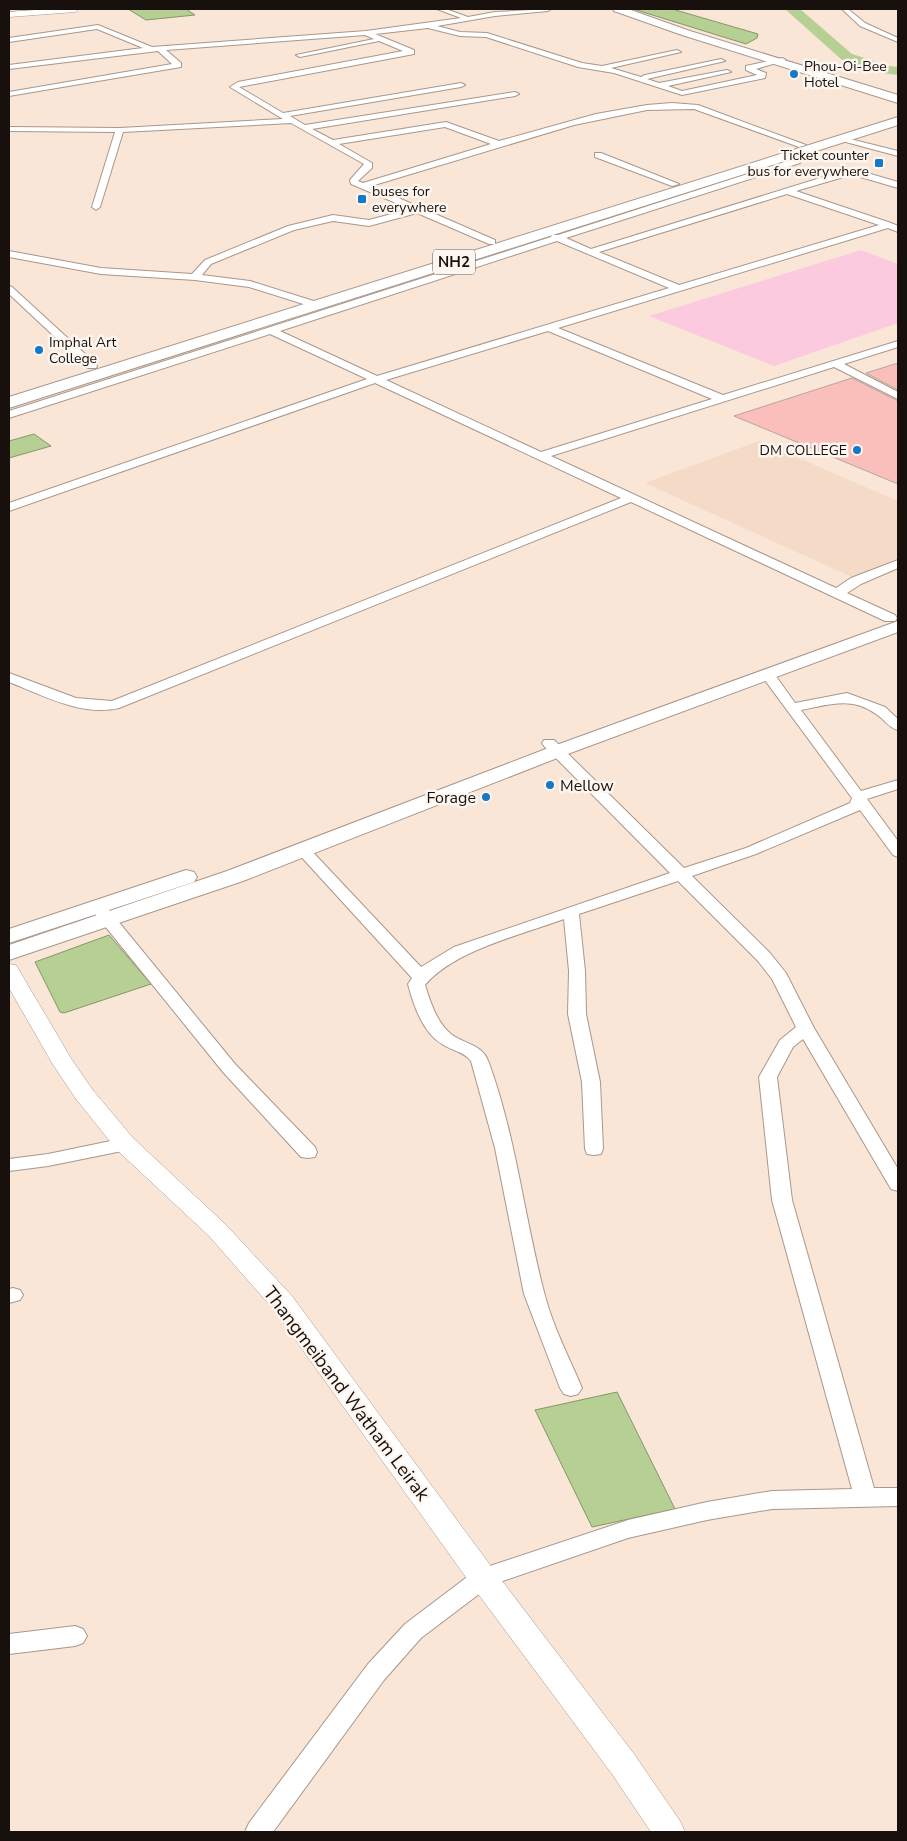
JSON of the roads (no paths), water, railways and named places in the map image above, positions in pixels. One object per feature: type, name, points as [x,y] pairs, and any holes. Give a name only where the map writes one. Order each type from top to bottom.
[{"type":"highway","points":[[617,9],[898,99]]},
{"type":"highway","points":[[779,61],[898,95]]},
{"type":"highway","name":"NH2","points":[[9,393],[92,366],[309,303],[552,236],[675,184],[898,113]]},
{"type":"highway","name":"NH2","points":[[9,403],[492,242],[898,121]]},
{"type":"main road","points":[[9,936],[103,913],[303,850],[553,747],[768,675],[896,620]]},
{"type":"main road","points":[[9,953],[103,913],[308,834],[553,747],[896,620]]},
{"type":"street","points":[[9,15],[75,9]]},
{"type":"street","points":[[440,9],[467,18]]},
{"type":"street","points":[[9,67],[156,49],[366,33],[426,26],[467,18],[548,9]]},
{"type":"street","points":[[845,9],[853,19],[865,28],[898,40]]},
{"type":"street","points":[[426,26],[458,34],[487,35],[581,65],[600,68],[683,93],[764,75],[749,68]]},
{"type":"street","points":[[9,40],[100,27],[156,49],[178,64],[9,94]]},
{"type":"street","points":[[366,33],[411,52],[234,86],[370,165],[353,181],[492,242]]},
{"type":"street","points":[[273,40],[338,75]]},
{"type":"street","points":[[293,51],[383,40]]},
{"type":"street","points":[[600,68],[677,52]]},
{"type":"street","points":[[635,78],[721,61]]},
{"type":"street","points":[[658,86],[779,61]]},
{"type":"street","points":[[283,115],[461,85]]},
{"type":"street","points":[[304,128],[515,94]]},
{"type":"street","points":[[362,186],[499,144],[612,114],[677,106],[695,107],[802,145]]},
{"type":"street","points":[[9,129],[120,130],[292,120]]},
{"type":"street","points":[[331,143],[446,124],[499,144]]},
{"type":"street","points":[[96,207],[120,130]]},
{"type":"street","points":[[845,138],[898,154]]},
{"type":"street","points":[[598,155],[675,184]]},
{"type":"street","points":[[9,415],[552,236],[797,161]]},
{"type":"street","points":[[590,252],[849,172],[898,185]]},
{"type":"street","points":[[787,191],[893,227]]},
{"type":"street","points":[[195,278],[211,260],[291,228],[336,218],[370,223],[418,210]]},
{"type":"street","points":[[9,507],[375,380],[893,227]]},
{"type":"street","points":[[552,236],[680,289]]},
{"type":"street","points":[[9,254],[90,271],[153,277],[195,278],[250,284],[309,303]]},
{"type":"street","points":[[9,289],[92,366]]},
{"type":"street","points":[[550,328],[722,399]]},
{"type":"street","points":[[269,330],[896,620]]},
{"type":"street","points":[[540,456],[898,344]]},
{"type":"street","points":[[835,364],[898,396]]},
{"type":"street","points":[[9,677],[90,706],[114,705],[631,498]]},
{"type":"street","points":[[838,593],[856,581],[898,564]]},
{"type":"street","points":[[768,675],[791,708],[860,796],[898,852]]},
{"type":"street","points":[[791,708],[847,696],[880,710],[898,726]]},
{"type":"street","points":[[553,747],[764,957],[780,977],[805,1028],[898,1184]]},
{"type":"street","points":[[860,796],[898,784]]},
{"type":"street","points":[[571,1388],[544,1325],[534,1294],[504,1148],[480,1061],[475,1052],[441,1036],[418,993],[416,984],[420,976],[430,968],[460,951],[571,911],[751,851],[856,806],[860,796]]},
{"type":"street","points":[[303,850],[420,976]]},
{"type":"street","points":[[571,911],[576,971],[577,1014],[591,1082],[594,1149]]},
{"type":"street","points":[[103,913],[229,1068],[308,1152]]},
{"type":"street","name":"Thangmeiband Watham Leirak","points":[[9,970],[84,1094],[125,1144],[217,1230],[283,1303],[483,1578],[623,1764],[669,1832]]},
{"type":"street","points":[[805,1028],[786,1044],[768,1077],[782,1200],[866,1498]]},
{"type":"street","points":[[9,1165],[48,1160],[125,1144]]},
{"type":"street","points":[[258,1832],[376,1672],[413,1632],[483,1578],[628,1529],[707,1511],[772,1500],[898,1498]]},
{"type":"street","points":[[9,1644],[75,1636]]},
{"type":"waterway","points":[[792,9],[847,57],[887,70],[898,71]]},
{"type":"place","name":"Phou-Oi-Bee Hotel","points":[[794,74]]},
{"type":"place","name":"Ticket counter bus for everywhere","points":[[879,163]]},
{"type":"place","name":"buses for everywhere","points":[[362,199]]},
{"type":"place","name":"Imphal Art College","points":[[39,350]]},
{"type":"place","name":"DM COLLEGE","points":[[857,450]]},
{"type":"place","name":"Mellow","points":[[550,785]]},
{"type":"place","name":"Forage","points":[[486,797]]}]
